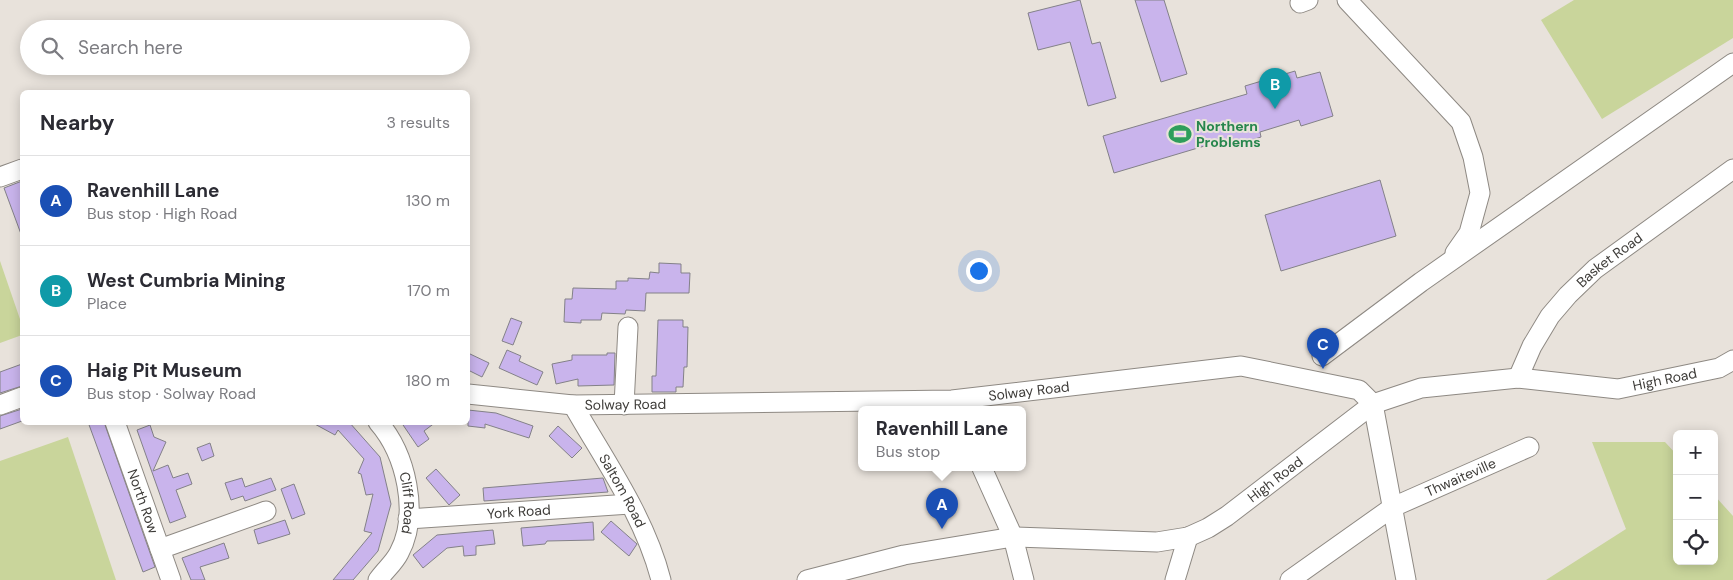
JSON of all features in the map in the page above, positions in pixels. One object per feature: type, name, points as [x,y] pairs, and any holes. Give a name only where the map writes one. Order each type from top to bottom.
[{"type":"street","points":[[1347,0],[1461,122],[1474,156],[1480,193],[1469,233],[1447,264]]},
{"type":"street","points":[[1322,356],[1447,264],[1733,63]]},
{"type":"street","name":"Basket Road","points":[[1518,378],[1532,346],[1550,316],[1568,295],[1595,269],[1733,169]]},
{"type":"street","points":[[0,176],[20,170]]},
{"type":"street","points":[[624,405],[628,326]]},
{"type":"street","name":"High Road","points":[[807,580],[904,555],[1012,537],[1157,542],[1188,537],[1208,528],[1226,516],[1373,404],[1421,388],[1518,378],[1618,389],[1719,368],[1733,360]]},
{"type":"street","name":"Solway Road","points":[[470,394],[573,406],[954,405],[1241,366],[1359,390],[1373,404]]},
{"type":"street","points":[[0,405],[20,398]]},
{"type":"street","points":[[1373,404],[1406,580]]},
{"type":"street","name":"Saltom Road","points":[[573,406],[630,504],[657,565],[661,580]]},
{"type":"street","name":"North Row","points":[[116,425],[171,580]]},
{"type":"street","name":"Cliff Road","points":[[378,580],[400,551],[408,520],[404,472],[391,442],[380,425]]},
{"type":"street","name":"Thwaiteville","points":[[1290,580],[1393,506],[1529,447]]},
{"type":"street","points":[[983,471],[1012,537],[1024,580]]},
{"type":"street","name":"York Road","points":[[408,520],[630,504]]},
{"type":"street","points":[[160,549],[266,511]]},
{"type":"street","points":[[1175,580],[1188,537]]},
{"type":"green space","points":[[1574,0],[1733,0],[1733,38],[1602,119],[1541,20]]},
{"type":"green space","points":[[0,261],[20,319],[20,336],[0,343]]},
{"type":"green space","points":[[68,437],[116,580],[0,580],[0,461]]},
{"type":"green space","points":[[1592,442],[1665,442],[1673,451],[1673,565],[1718,565],[1718,499],[1733,516],[1733,580],[1546,580],[1626,529]]},
{"type":"building","points":[[1080,0],[1092,44],[1100,42],[1116,98],[1088,106],[1070,42],[1038,50],[1028,13]]},
{"type":"building","points":[[1135,0],[1164,0],[1187,74],[1161,82]]},
{"type":"building","points":[[1295,71],[1297,78],[1320,72],[1333,116],[1301,126],[1299,120],[1260,132],[1261,137],[1230,147],[1228,139],[1114,173],[1103,136],[1247,94],[1245,86]]},
{"type":"building","points":[[1380,180],[1396,236],[1281,271],[1265,215]]},
{"type":"building","points":[[20,182],[20,231],[4,188]]},
{"type":"building","points":[[659,263],[681,264],[681,273],[690,273],[689,293],[646,293],[645,311],[626,310],[625,314],[602,313],[601,320],[581,320],[581,323],[564,322],[565,299],[572,299],[573,288],[616,289],[616,281],[628,281],[628,278],[649,279],[650,272],[659,273]]},
{"type":"building","points":[[511,318],[522,322],[513,345],[502,341]]},
{"type":"building","points":[[658,320],[683,320],[683,327],[688,327],[687,367],[684,367],[683,387],[676,387],[676,392],[652,392],[652,376],[656,376]]},
{"type":"building","points":[[507,350],[521,356],[519,361],[543,372],[537,385],[499,368]]},
{"type":"building","points":[[607,353],[615,353],[614,385],[578,386],[578,379],[556,384],[552,364],[572,360],[572,355],[607,355]]},
{"type":"building","points":[[470,354],[489,363],[482,377],[470,371]]},
{"type":"building","points":[[20,365],[20,387],[0,393],[0,372]]},
{"type":"building","points":[[20,410],[20,422],[0,429],[0,416]]},
{"type":"building","points":[[470,410],[496,413],[533,426],[529,438],[485,424],[485,428],[468,426],[470,425]]},
{"type":"building","points":[[89,425],[105,425],[155,567],[143,572]]},
{"type":"building","points":[[150,425],[154,437],[166,442],[153,471],[168,465],[173,478],[188,473],[192,484],[176,490],[186,517],[170,523],[137,430]]},
{"type":"building","points":[[317,425],[352,425],[380,457],[391,504],[378,551],[353,580],[333,580],[372,533],[364,531],[373,494],[366,495],[361,474],[358,473],[364,459],[338,430],[335,435]]},
{"type":"building","points":[[403,425],[432,425],[424,431],[429,439],[418,447]]},
{"type":"building","points":[[558,426],[582,448],[572,458],[549,436]]},
{"type":"building","points":[[210,443],[214,456],[202,461],[197,448]]},
{"type":"building","points":[[436,469],[460,495],[449,505],[426,478]]},
{"type":"building","points":[[242,478],[245,487],[271,478],[276,490],[245,501],[243,496],[231,500],[225,483]]},
{"type":"building","points":[[603,478],[608,492],[484,501],[483,488]]},
{"type":"building","points":[[294,484],[305,514],[292,519],[281,489]]},
{"type":"building","points":[[285,520],[290,534],[258,544],[254,530]]},
{"type":"building","points":[[611,521],[637,544],[629,556],[601,532]]},
{"type":"building","points":[[593,522],[594,540],[547,541],[545,544],[523,546],[521,528]]},
{"type":"building","points":[[493,530],[495,544],[476,546],[476,555],[464,556],[463,546],[447,548],[423,568],[413,555],[437,535]]},
{"type":"building","points":[[224,543],[229,558],[200,567],[205,580],[191,580],[182,558]]},
{"type":"place","name":"West Cumbria Mining","points":[[1275,109]]},
{"type":"place","name":"Northern Problems","points":[[1180,134]]},
{"type":"place","name":"Haig Pit Museum","points":[[1323,369]]},
{"type":"place","name":"Ravenhill Lane","points":[[942,529]]}]
